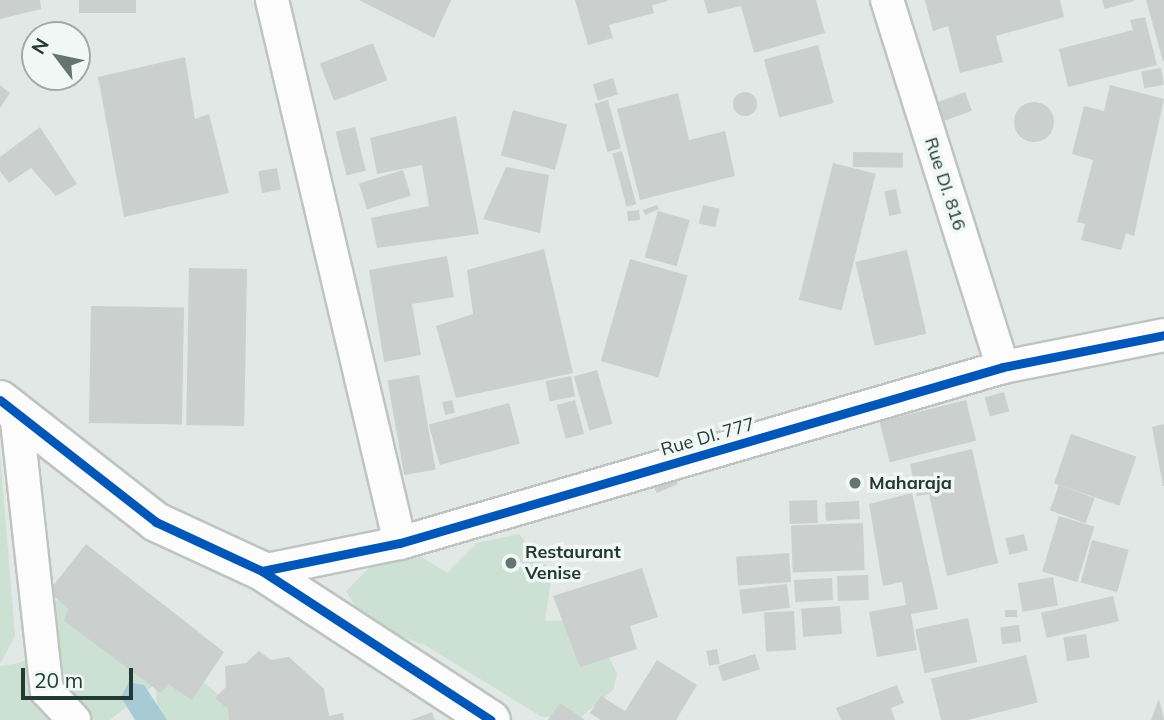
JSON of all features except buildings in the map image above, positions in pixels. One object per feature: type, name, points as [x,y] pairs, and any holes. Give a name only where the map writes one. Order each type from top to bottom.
[{"type":"street","points":[[272,0],[400,543]]},
{"type":"street","name":"Rue DI. 816","points":[[887,0],[1003,368]]},
{"type":"street","name":"Rue DI. 777","points":[[262,571],[400,543],[1003,368],[1164,335]]},
{"type":"street","points":[[8,406],[156,522],[262,571],[491,720]]},
{"type":"street","points":[[8,406],[47,691],[74,720]]},
{"type":"green space","points":[[0,454],[15,636],[0,664]]},
{"type":"green space","points":[[519,534],[552,573],[545,621],[591,620],[617,674],[613,690],[581,717],[542,717],[425,645],[366,624],[346,591],[376,561],[420,556],[447,573],[477,543]]},
{"type":"green space","points":[[100,596],[247,720],[159,720],[155,684],[110,720],[0,720],[0,666],[20,663],[59,641],[54,601]]},
{"type":"water","points":[[129,682],[144,685],[167,720],[135,720],[121,697]]},
{"type":"cycle path","points":[[262,571],[400,543],[1003,367],[1164,335]]},
{"type":"cycle path","points":[[0,400],[156,522],[262,571],[491,720]]},
{"type":"place","name":"Maharaja","points":[[855,483]]},
{"type":"place","name":"Restaurant Venise","points":[[511,563]]}]
